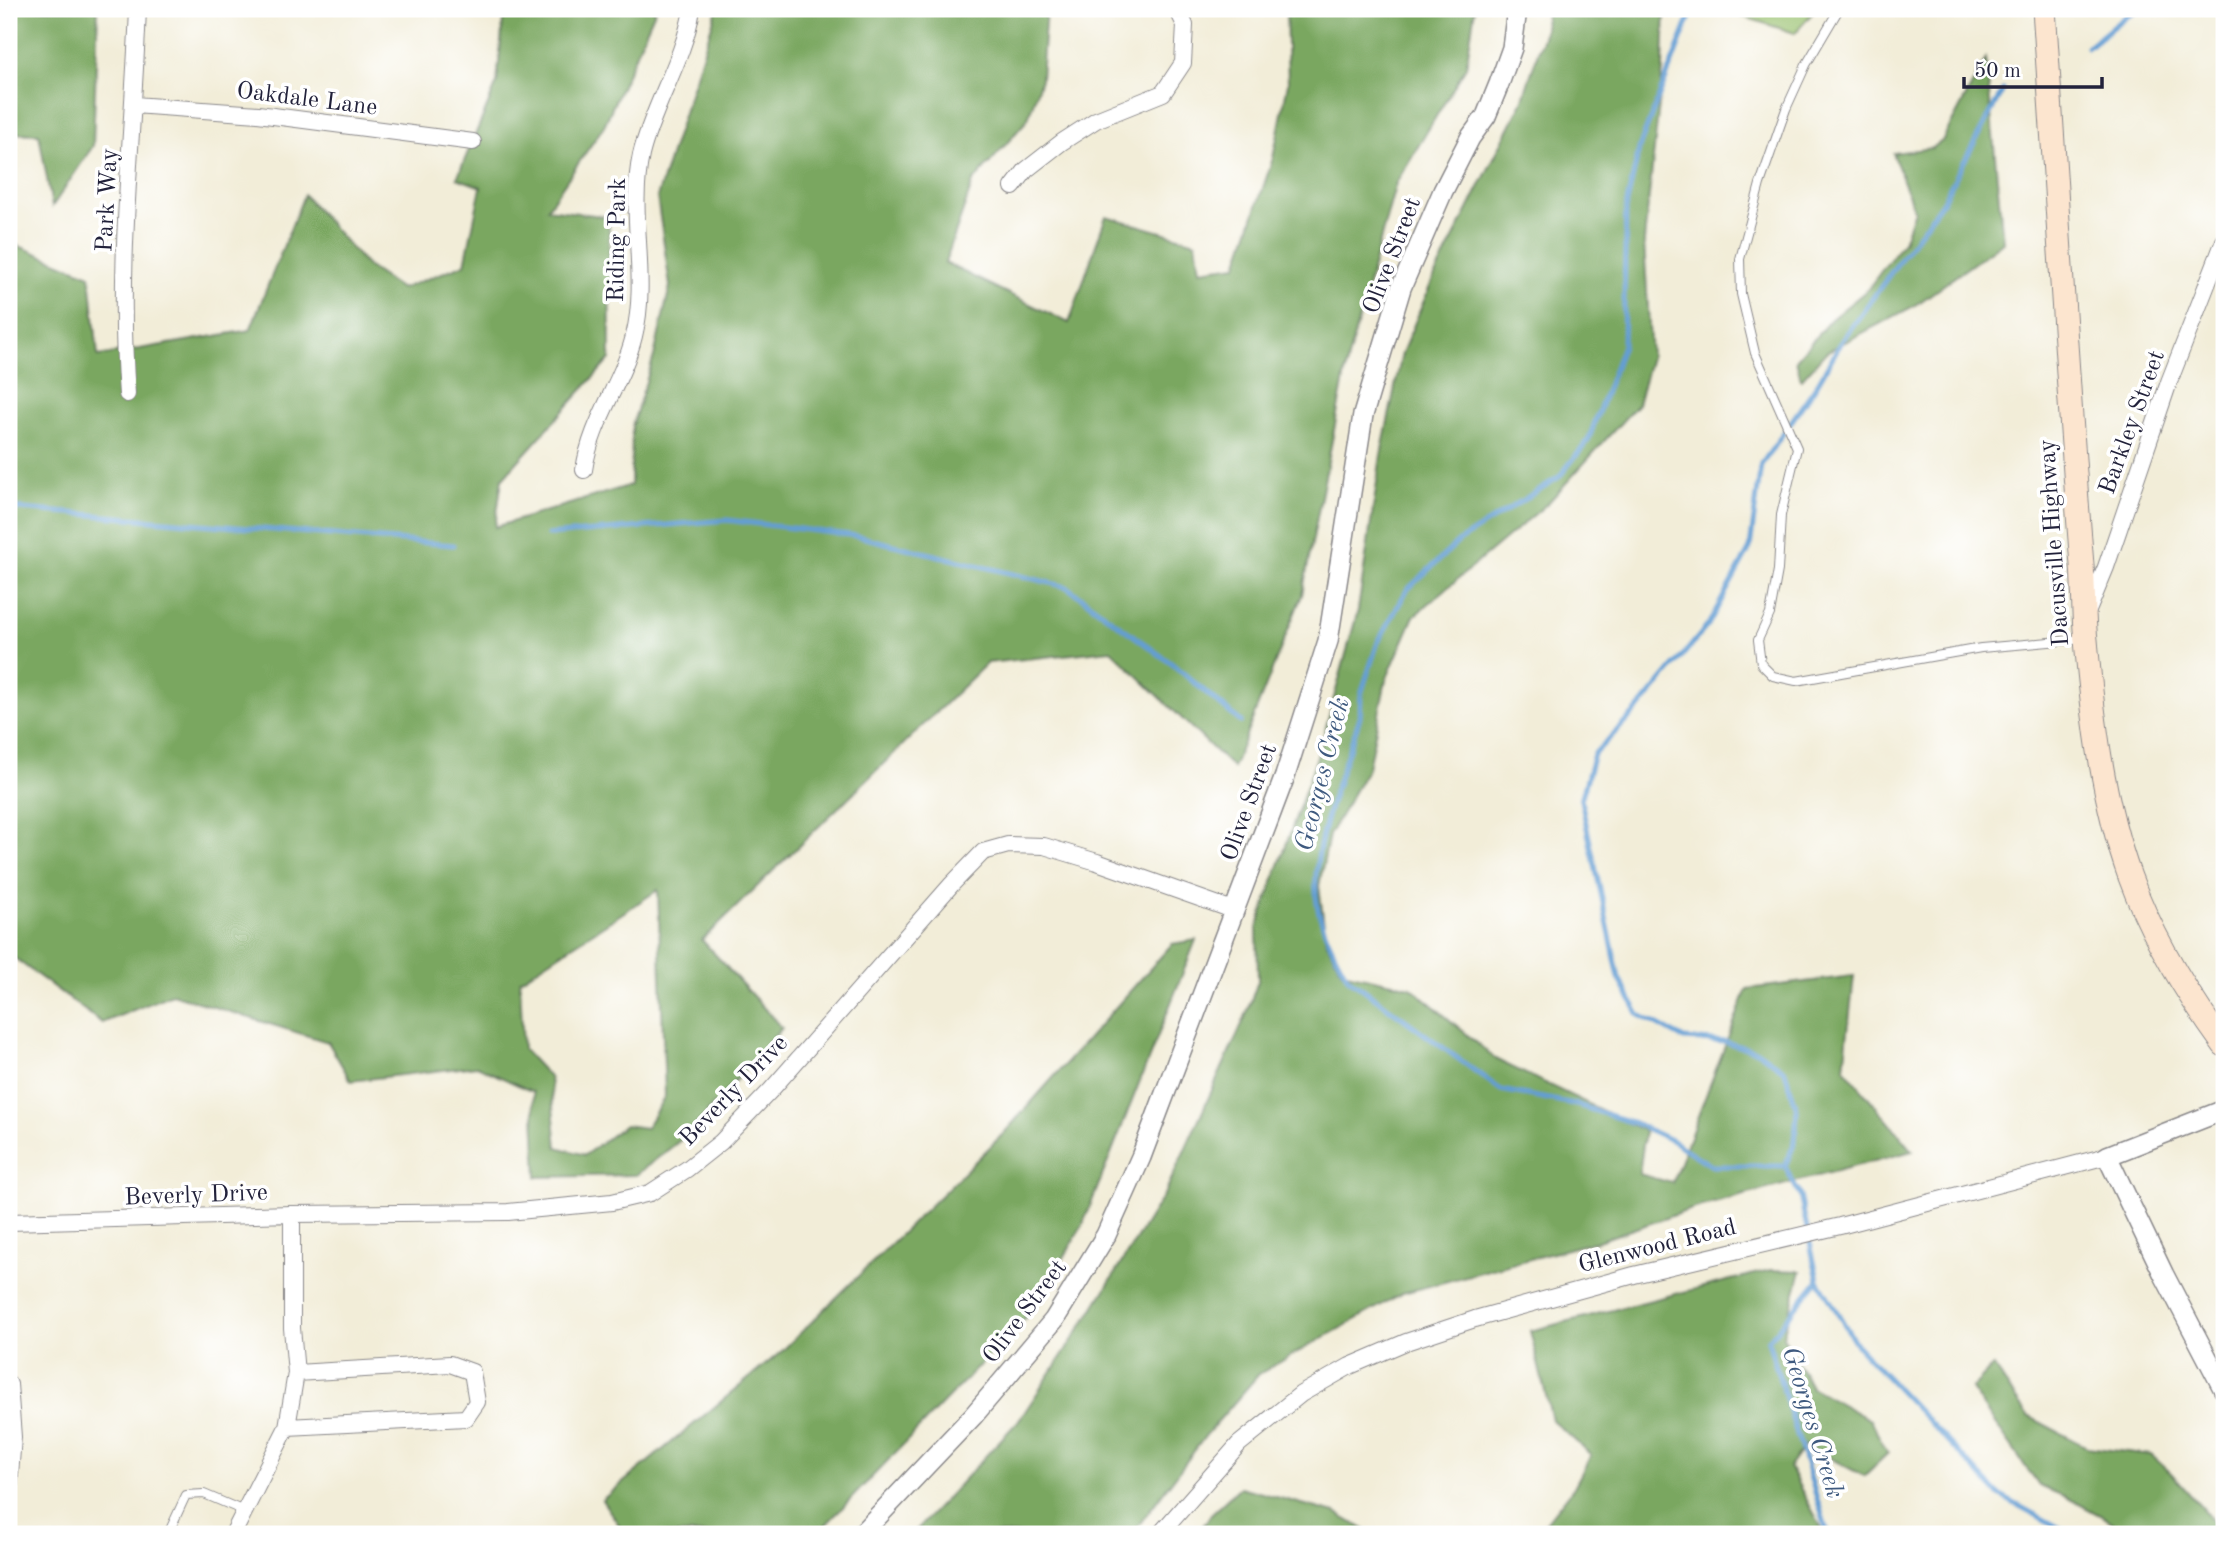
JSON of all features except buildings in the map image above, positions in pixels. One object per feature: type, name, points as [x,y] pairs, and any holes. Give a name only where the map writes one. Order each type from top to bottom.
[{"type":"main road","name":"Dacusville Highway","points":[[2044,9],[2085,629],[2111,814],[2130,877],[2158,940],[2224,1045]]},
{"type":"street","name":"Park Way","points":[[127,394],[123,342],[125,243],[138,9]]},
{"type":"street","name":"Riding Park","points":[[584,470],[587,447],[600,414],[625,369],[635,334],[639,302],[635,198],[642,155],[677,61],[692,9]]},
{"type":"street","points":[[1013,187],[1035,163],[1096,120],[1163,93],[1183,63],[1185,25],[1177,9]]},
{"type":"street","name":"Olive Street","points":[[861,1534],[973,1416],[1054,1320],[1106,1235],[1141,1157],[1285,776],[1328,641],[1363,415],[1401,288],[1443,191],[1470,138],[1486,116],[1512,48],[1517,9]]},
{"type":"street","name":"Oakdale Lane","points":[[134,105],[258,114],[473,142]]},
{"type":"street","name":"Barkley Street","points":[[2085,629],[2169,382],[2223,249]]},
{"type":"street","name":"Beverly Drive","points":[[9,1223],[292,1214],[508,1212],[612,1202],[650,1193],[722,1142],[983,852],[1008,845],[1044,846],[1233,910]]},
{"type":"street","name":"Glenwood Road","points":[[1160,1534],[1239,1444],[1301,1394],[1350,1366],[1406,1342],[1475,1319],[1634,1275],[1840,1226],[2107,1156],[2224,1111]]},
{"type":"street","points":[[2107,1156],[2164,1275],[2224,1390]]},
{"type":"street","points":[[233,1534],[287,1427],[296,1373],[292,1328],[292,1214]]},
{"type":"street","points":[[287,1427],[466,1418],[477,1402],[472,1372],[450,1364],[296,1373]]},
{"type":"street","points":[[9,1384],[13,1437],[9,1488]]},
{"type":"lane","points":[[1839,9],[1805,65],[1786,109],[1760,184],[1740,259],[1744,306],[1755,353],[1797,448],[1781,515],[1778,570],[1770,614],[1758,640],[1761,664],[1773,676],[1796,681],[2085,629]]},
{"type":"lane","points":[[168,1534],[186,1495],[204,1494],[244,1511]]},
{"type":"green space","points":[[9,9],[98,9],[93,146],[52,207],[39,134],[9,133]]},
{"type":"green space","points":[[504,9],[656,9],[604,126],[547,209],[609,217],[610,359],[502,479],[495,527],[631,485],[632,426],[654,356],[670,286],[657,197],[717,9],[1046,9],[1041,79],[1028,119],[973,182],[945,263],[1069,323],[1106,216],[1196,242],[1200,270],[1237,265],[1273,158],[1288,83],[1286,9],[1475,9],[1466,67],[1396,183],[1348,358],[1302,595],[1233,768],[1111,650],[987,663],[702,940],[782,1028],[687,1135],[636,1175],[537,1177],[533,1092],[477,1066],[351,1081],[328,1042],[172,994],[102,1023],[9,954],[9,242],[90,275],[98,356],[250,330],[304,195],[367,266],[401,289],[465,264],[481,187],[457,178],[497,83]],"holes":[[[658,890],[665,1096],[646,1128],[625,1125],[585,1155],[557,1147],[550,1078],[523,1049],[520,980]]]},
{"type":"green space","points":[[1546,9],[1665,9],[1663,68],[1644,241],[1651,357],[1638,404],[1548,503],[1414,616],[1386,680],[1368,768],[1329,835],[1319,886],[1326,941],[1342,972],[1411,987],[1497,1060],[1645,1131],[1639,1174],[1672,1183],[1747,989],[1854,976],[1844,1068],[1913,1151],[1695,1208],[1601,1240],[1403,1293],[1259,1374],[1207,1434],[1132,1534],[913,1534],[1020,1419],[1091,1312],[1166,1191],[1244,1020],[1258,981],[1257,928],[1321,745],[1358,610],[1381,455],[1402,353],[1433,279],[1522,102],[1545,30]]},
{"type":"green space","points":[[1719,9],[1816,9],[1795,33]]},
{"type":"green space","points":[[1986,59],[2003,242],[1916,305],[1826,352],[1801,380],[1796,360],[1830,320],[1867,290],[1903,242],[1914,210],[1893,153],[1932,148],[1942,141]]},
{"type":"green space","points":[[1196,940],[1083,1224],[1036,1307],[817,1534],[625,1534],[602,1500],[782,1351],[1004,1133],[1172,944]]},
{"type":"green space","points":[[1770,1270],[1801,1271],[1783,1336],[1811,1387],[1870,1420],[1888,1453],[1864,1476],[1805,1445],[1789,1467],[1825,1534],[1537,1534],[1574,1487],[1591,1455],[1552,1420],[1530,1331]]},
{"type":"green space","points":[[1993,1366],[2028,1416],[2087,1447],[2151,1455],[2209,1516],[2220,1534],[2135,1534],[2066,1497],[2039,1486],[1971,1389]]},
{"type":"green space","points":[[1240,1487],[1335,1513],[1372,1534],[1198,1534],[1211,1514]]},
{"type":"waterway","name":"Georges Creek","points":[[1693,9],[1640,145],[1626,207],[1623,345],[1588,441],[1559,477],[1459,541],[1407,590],[1378,642],[1361,694],[1360,717],[1322,838],[1316,887],[1323,927],[1348,978],[1501,1090],[1574,1104],[1634,1123],[1671,1140],[1712,1166],[1785,1166]]},
{"type":"waterway","points":[[2088,47],[2126,16],[2144,9]]},
{"type":"waterway","points":[[1785,1166],[1795,1142],[1797,1109],[1785,1071],[1757,1051],[1725,1042],[1684,1039],[1639,1015],[1619,978],[1581,800],[1594,754],[1640,707],[1708,625],[1750,548],[1761,465],[1816,386],[1843,339],[1942,202],[2003,90]]},
{"type":"waterway","points":[[9,508],[453,545]]},
{"type":"waterway","points":[[548,535],[727,520],[857,536],[1067,587],[1171,663],[1241,722]]},
{"type":"waterway","points":[[1785,1166],[1800,1196],[1818,1280],[1858,1347],[1999,1495],[2071,1534]]},
{"type":"waterway","name":"Georges Creek","points":[[1818,1280],[1768,1341],[1828,1534]]}]
